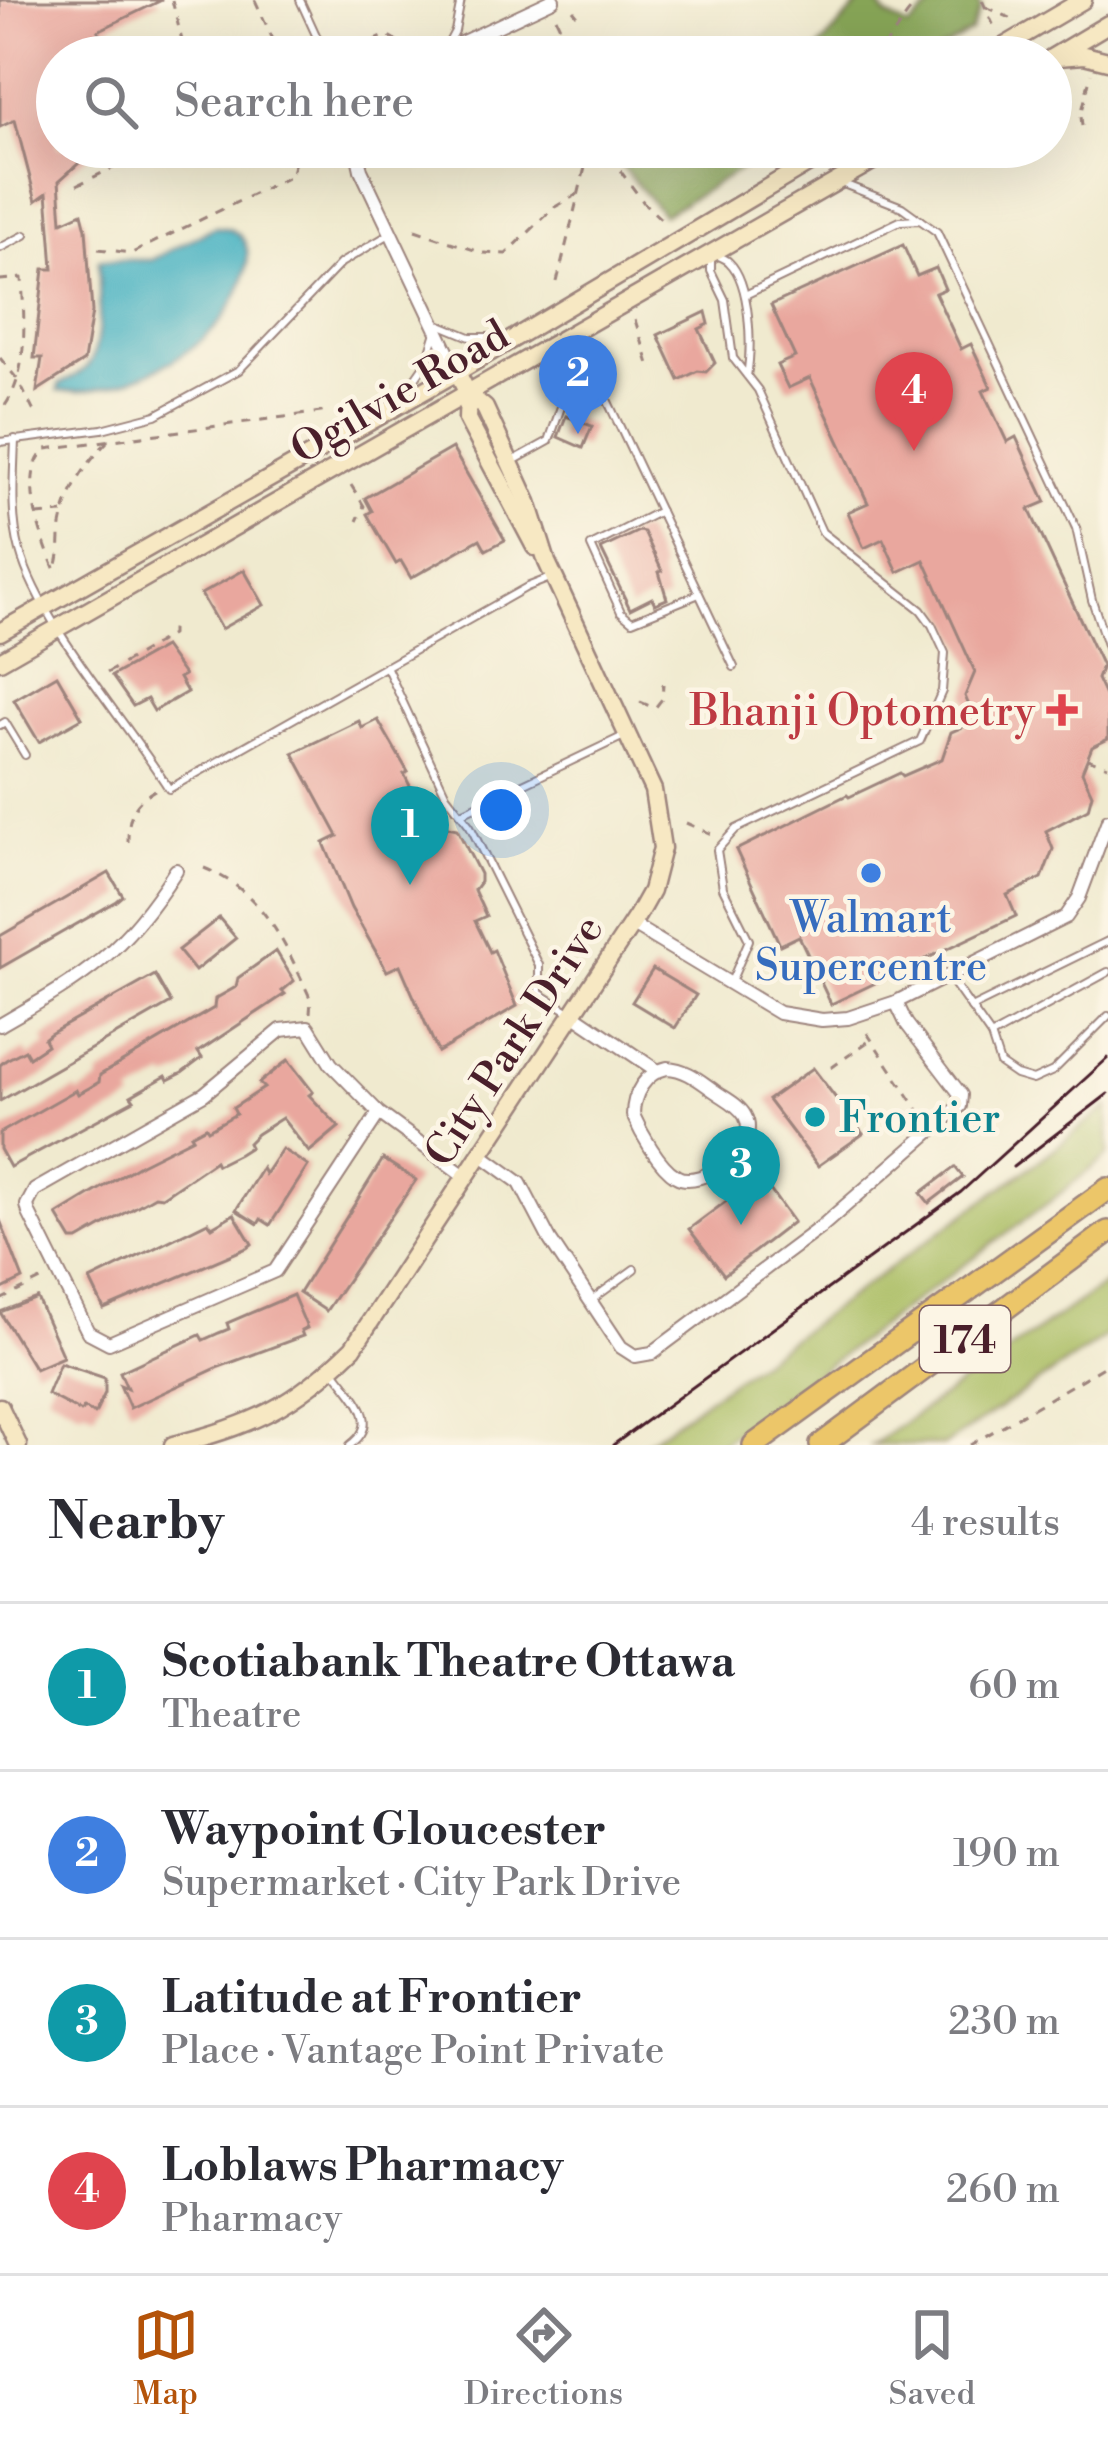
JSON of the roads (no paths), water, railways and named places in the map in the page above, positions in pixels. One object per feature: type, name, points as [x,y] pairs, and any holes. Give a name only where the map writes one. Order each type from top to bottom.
[{"type":"highway","points":[[964,1292],[1108,1174]]},
{"type":"highway","name":"174","points":[[754,1445],[1108,1189]]},
{"type":"highway","name":"174","points":[[821,1445],[1108,1232]]},
{"type":"main road","points":[[1022,36],[1083,0]]},
{"type":"main road","points":[[1072,45],[1108,24]]},
{"type":"main road","points":[[1072,57],[1101,63]]},
{"type":"main road","name":"Ogilvie Road","points":[[0,632],[457,372],[800,168]]},
{"type":"main road","name":"Ogilvie Road","points":[[0,661],[862,168]]},
{"type":"main road","name":"City Park Drive","points":[[173,1445],[225,1439],[297,1399],[371,1323],[651,890],[662,848],[653,790],[550,569],[528,502],[485,409],[468,394],[457,372]]},
{"type":"main road","name":"City Park Drive","points":[[468,394],[467,419],[509,505],[550,569]]},
{"type":"main road","points":[[0,1407],[12,1443]]},
{"type":"street","points":[[476,36],[552,0]]},
{"type":"street","name":"City Park Drive","points":[[361,168],[457,372]]},
{"type":"street","points":[[632,925],[779,1013],[848,1018],[896,1002],[1066,917],[1079,898],[1108,820]]},
{"type":"street","points":[[0,1025],[86,975],[121,945],[176,870]]},
{"type":"street","points":[[480,1154],[520,1183],[550,1240],[621,1347],[635,1356],[652,1354],[821,1227],[960,1106],[961,1095],[906,1023],[896,1002]]},
{"type":"street","points":[[573,1014],[662,1069],[685,1071],[740,1108],[749,1132],[736,1154],[698,1179],[672,1174],[635,1120],[638,1091],[662,1069]]},
{"type":"street","points":[[379,1113],[284,1262],[271,1274],[109,1343],[88,1332],[29,1214],[27,1205],[35,1190],[204,1094],[281,1030],[312,1032],[332,1064],[379,1113],[466,1178]]},
{"type":"lane","points":[[300,0],[316,36]]},
{"type":"lane","points":[[451,36],[460,0]]},
{"type":"lane","points":[[838,182],[883,198],[937,232],[1076,528],[1108,647]]},
{"type":"lane","points":[[745,295],[900,221],[920,220]]},
{"type":"lane","points":[[0,442],[156,415],[239,370],[341,263],[391,233]]},
{"type":"lane","points":[[0,248],[25,235]]},
{"type":"lane","points":[[730,985],[749,940],[723,888],[717,850],[736,829],[920,741],[942,691],[945,653],[921,610],[822,532],[758,390],[747,376],[733,358],[725,300],[710,271],[711,253],[730,262],[745,295],[751,353],[747,376]]},
{"type":"lane","points":[[396,405],[428,362],[435,326],[470,337],[513,337]]},
{"type":"lane","points":[[544,349],[570,399]]},
{"type":"lane","points":[[510,463],[549,441],[562,404],[601,387],[734,667]]},
{"type":"lane","points":[[15,439],[18,546],[59,628],[169,789],[550,569]]},
{"type":"lane","points":[[660,511],[591,545],[621,612],[632,622],[699,593]]},
{"type":"lane","points":[[386,666],[446,795],[462,813],[539,965],[539,993],[573,1014]]},
{"type":"lane","points":[[0,725],[5,722],[25,755]]},
{"type":"lane","points":[[462,813],[628,734]]},
{"type":"lane","points":[[970,1009],[1108,941]]},
{"type":"lane","points":[[991,1036],[1108,972]]},
{"type":"lane","points":[[948,974],[991,1036],[1000,1064],[1033,1080],[1053,1071],[1108,1016]]},
{"type":"lane","points":[[590,1301],[634,1269]]},
{"type":"lane","points":[[332,1368],[367,1424],[350,1445]]},
{"type":"water","points":[[215,227],[233,231],[244,241],[248,255],[240,288],[213,330],[141,376],[99,389],[58,391],[59,385],[85,369],[95,348],[99,260],[152,260]]},
{"type":"tram line","points":[[613,1445],[961,1192],[1108,1058]]},
{"type":"tram line","points":[[1013,1167],[1108,1094]]},
{"type":"place","name":"Waypoint Gloucester","points":[[578,434]]},
{"type":"place","name":"Loblaws Pharmacy","points":[[914,451]]},
{"type":"place","name":"Bhanji Optometry","points":[[1062,710]]},
{"type":"place","name":"Walmart Supercentre","points":[[871,873]]},
{"type":"place","name":"Scotiabank Theatre Ottawa","points":[[410,885]]},
{"type":"place","name":"Frontier","points":[[815,1117]]},
{"type":"place","name":"Latitude at Frontier","points":[[741,1225]]}]
